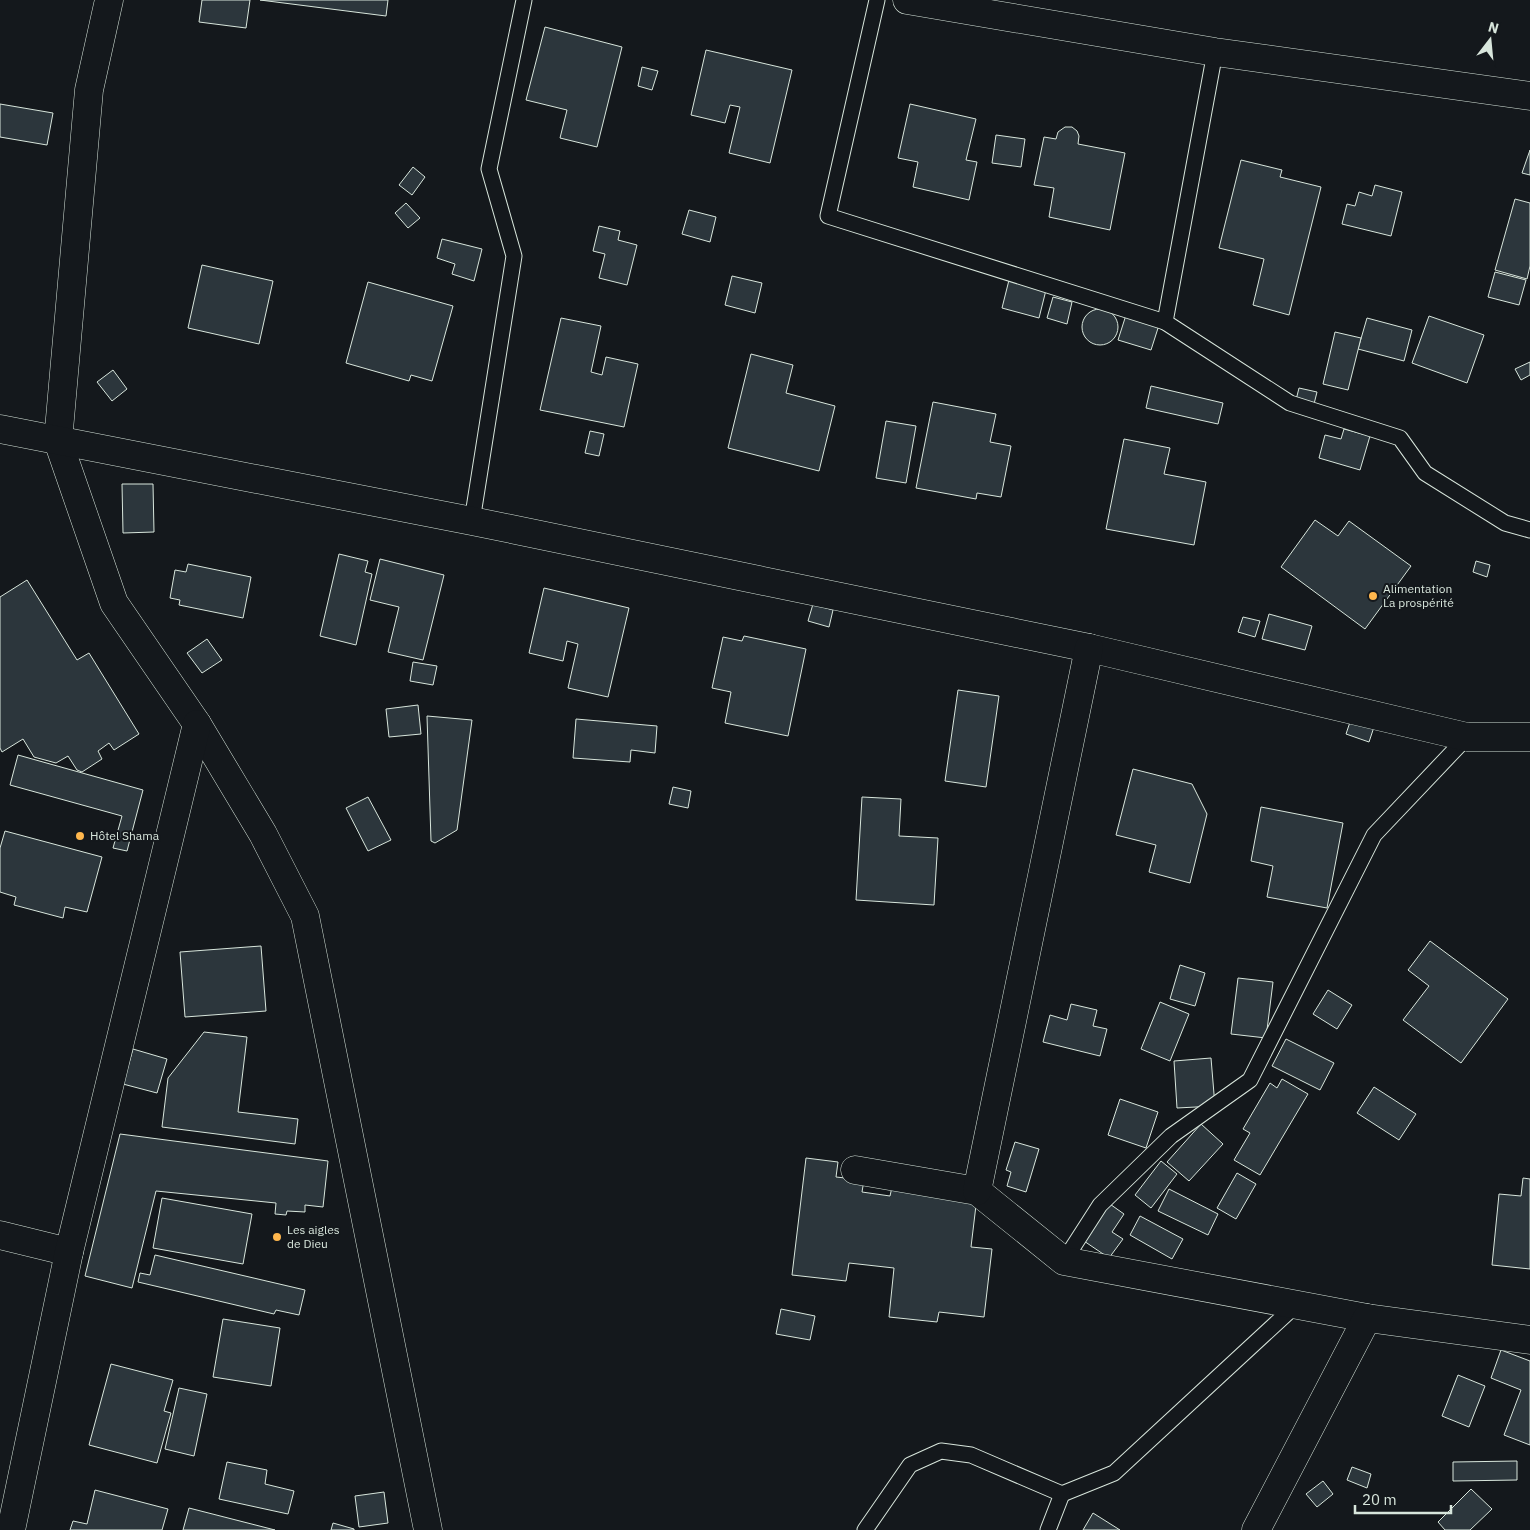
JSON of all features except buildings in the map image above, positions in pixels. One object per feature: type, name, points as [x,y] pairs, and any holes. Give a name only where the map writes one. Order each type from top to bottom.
[{"type":"street","points":[[109,0],[89,90],[58,441],[114,603],[196,724],[264,834],[305,916],[428,1530]]},
{"type":"street","points":[[907,0],[1215,52],[1530,96]]},
{"type":"street","points":[[0,429],[472,521],[1089,648],[1467,737],[1530,737]]},
{"type":"street","points":[[977,1191],[1089,648]]},
{"type":"street","points":[[11,1530],[69,1252],[196,724]]},
{"type":"street","points":[[855,1170],[977,1191],[1064,1261],[1367,1318],[1530,1340]]},
{"type":"street","points":[[0,1235],[69,1252]]},
{"type":"street","points":[[1256,1530],[1367,1318]]},
{"type":"lane","points":[[472,521],[514,256],[489,169],[524,0]]},
{"type":"lane","points":[[877,0],[828,216],[1165,322],[1290,403],[1400,438],[1425,473],[1505,523],[1530,530]]},
{"type":"lane","points":[[1165,322],[1215,52]]},
{"type":"lane","points":[[1064,1261],[1100,1205],[1171,1136],[1250,1080],[1374,835],[1467,737]]},
{"type":"lane","points":[[865,1530],[910,1465],[941,1450],[972,1455],[1062,1494],[1114,1474],[1296,1304]]},
{"type":"lane","points":[[1048,1530],[1062,1494]]},
{"type":"place","name":"Alimentation La prospérité","points":[[1373,596]]},
{"type":"place","name":"Hôtel Shama","points":[[80,836]]},
{"type":"place","name":"Les aigles de Dieu","points":[[277,1237]]}]
